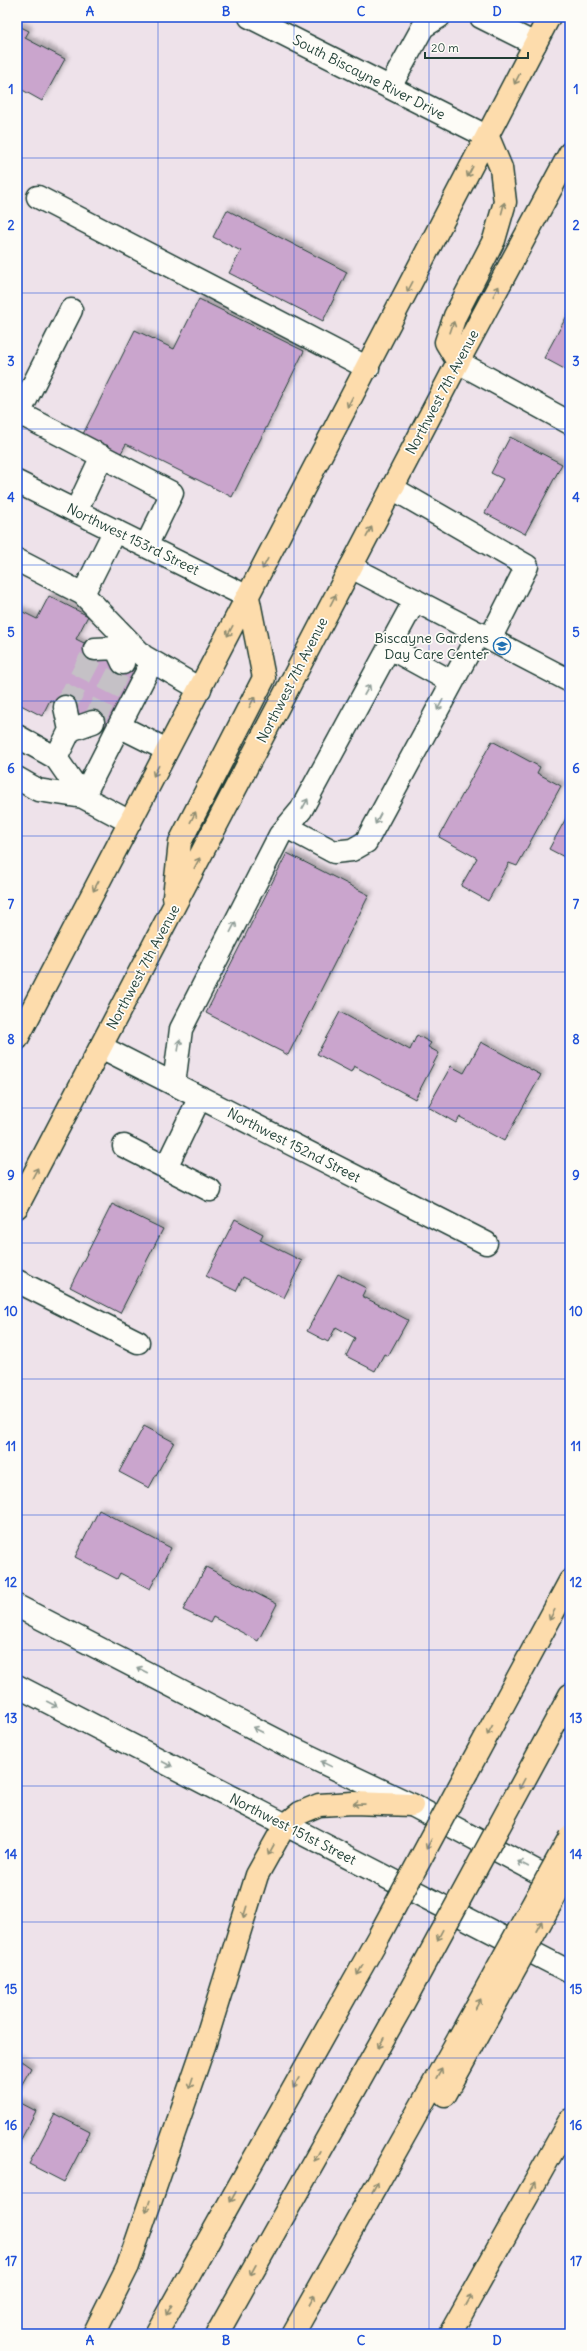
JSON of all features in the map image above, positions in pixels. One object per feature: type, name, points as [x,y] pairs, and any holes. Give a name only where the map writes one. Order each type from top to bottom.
[{"type":"main road","points":[[17,1038],[368,368],[549,17]]},
{"type":"main road","points":[[458,362],[446,342],[455,316],[494,240],[505,202],[501,168],[488,137]]},
{"type":"main road","name":"Northwest 7th Avenue","points":[[17,1207],[458,362],[570,153]]},
{"type":"main road","points":[[173,909],[180,842],[264,678],[248,597]]},
{"type":"main road","points":[[156,2334],[379,1936],[570,1581]]},
{"type":"main road","points":[[217,2334],[400,2009],[570,1695]]},
{"type":"main road","points":[[94,2334],[128,2266],[204,2046],[257,1875],[285,1825],[300,1813],[319,1805],[353,1803],[412,1805]]},
{"type":"main road","points":[[309,2334],[465,2042],[570,1837]]},
{"type":"main road","points":[[293,2334],[465,2042],[570,1869]]},
{"type":"main road","points":[[450,2334],[568,2125]]},
{"type":"street","points":[[390,87],[423,27],[440,17]]},
{"type":"street","points":[[481,17],[535,44]]},
{"type":"street","name":"South Biscayne River Drive","points":[[253,18],[488,137]]},
{"type":"street","points":[[38,197],[368,368]]},
{"type":"street","points":[[71,310],[18,415],[102,456],[172,493],[146,546]]},
{"type":"street","points":[[458,362],[570,423]]},
{"type":"street","points":[[76,511],[102,456]]},
{"type":"street","name":"Northwest 153rd Street","points":[[17,482],[248,597]]},
{"type":"street","points":[[286,827],[334,852],[352,850],[366,842],[452,682],[484,636],[527,566],[392,488]]},
{"type":"street","points":[[83,594],[115,530]]},
{"type":"street","points":[[17,560],[83,594],[114,649],[142,656],[200,689]]},
{"type":"street","points":[[351,567],[570,681]]},
{"type":"street","points":[[174,1084],[181,1028],[280,835],[301,810],[415,600]]},
{"type":"street","points":[[390,648],[452,682]]},
{"type":"street","points":[[82,797],[152,662]]},
{"type":"street","points":[[56,758],[70,730],[65,707]]},
{"type":"street","points":[[70,730],[94,722]]},
{"type":"street","points":[[119,726],[167,750]]},
{"type":"street","points":[[17,736],[56,758],[82,797]]},
{"type":"street","points":[[17,778],[38,790],[82,797],[130,822]]},
{"type":"street","name":"Northwest 152nd Street","points":[[101,1047],[486,1243]]},
{"type":"street","points":[[166,1167],[200,1097]]},
{"type":"street","points":[[124,1146],[210,1190]]},
{"type":"street","points":[[17,1281],[138,1342]]},
{"type":"street","points":[[17,1606],[292,1748],[412,1805],[570,1889]]},
{"type":"street","name":"Northwest 151st Street","points":[[17,1686],[570,1972]]},
{"type":"building","points":[[17,25],[29,31],[25,38],[65,59],[42,101],[17,87]]},
{"type":"building","points":[[227,210],[347,272],[323,321],[229,273],[241,251],[213,237]]},
{"type":"building","points":[[199,299],[304,351],[232,497],[126,444],[120,455],[82,436],[135,330],[174,349]]},
{"type":"building","points":[[570,310],[570,372],[544,358]]},
{"type":"building","points":[[510,437],[562,464],[525,534],[485,513],[503,479],[491,473]]},
{"type":"building","points":[[49,596],[88,616],[76,639],[140,671],[110,730],[50,700],[42,716],[17,703],[17,609],[37,619]]},
{"type":"building","points":[[492,741],[540,767],[537,773],[561,786],[517,866],[509,863],[488,901],[461,886],[477,858],[439,837]]},
{"type":"building","points":[[570,811],[570,860],[549,849]]},
{"type":"building","points":[[287,853],[369,895],[288,1055],[206,1013]]},
{"type":"building","points":[[340,1012],[410,1050],[417,1035],[431,1043],[428,1047],[439,1053],[415,1099],[354,1066],[351,1072],[317,1054]]},
{"type":"building","points":[[481,1042],[541,1075],[504,1141],[460,1117],[456,1123],[428,1107],[451,1066],[464,1073]]},
{"type":"building","points":[[112,1204],[163,1229],[120,1313],[70,1287]]},
{"type":"building","points":[[235,1219],[263,1234],[260,1240],[302,1261],[284,1298],[243,1277],[236,1291],[206,1276]]},
{"type":"building","points":[[338,1274],[366,1288],[362,1296],[408,1320],[388,1356],[384,1354],[375,1371],[346,1356],[355,1338],[336,1327],[328,1342],[307,1331]]},
{"type":"building","points":[[144,1426],[174,1442],[149,1488],[119,1472]]},
{"type":"building","points":[[99,1510],[171,1548],[150,1589],[120,1573],[117,1579],[75,1557]]},
{"type":"building","points":[[206,1567],[277,1604],[258,1641],[213,1617],[210,1623],[183,1610]]},
{"type":"building","points":[[17,2058],[31,2068],[17,2093]]},
{"type":"building","points":[[17,2101],[36,2111],[17,2147]]},
{"type":"building","points":[[55,2114],[90,2132],[64,2182],[29,2164]]},
{"type":"tunnel","points":[[65,707],[95,649]]},
{"type":"tunnel","points":[[93,722],[123,663]]},
{"type":"place","name":"Biscayne Gardens Day Care Center","points":[[502,646]]}]
